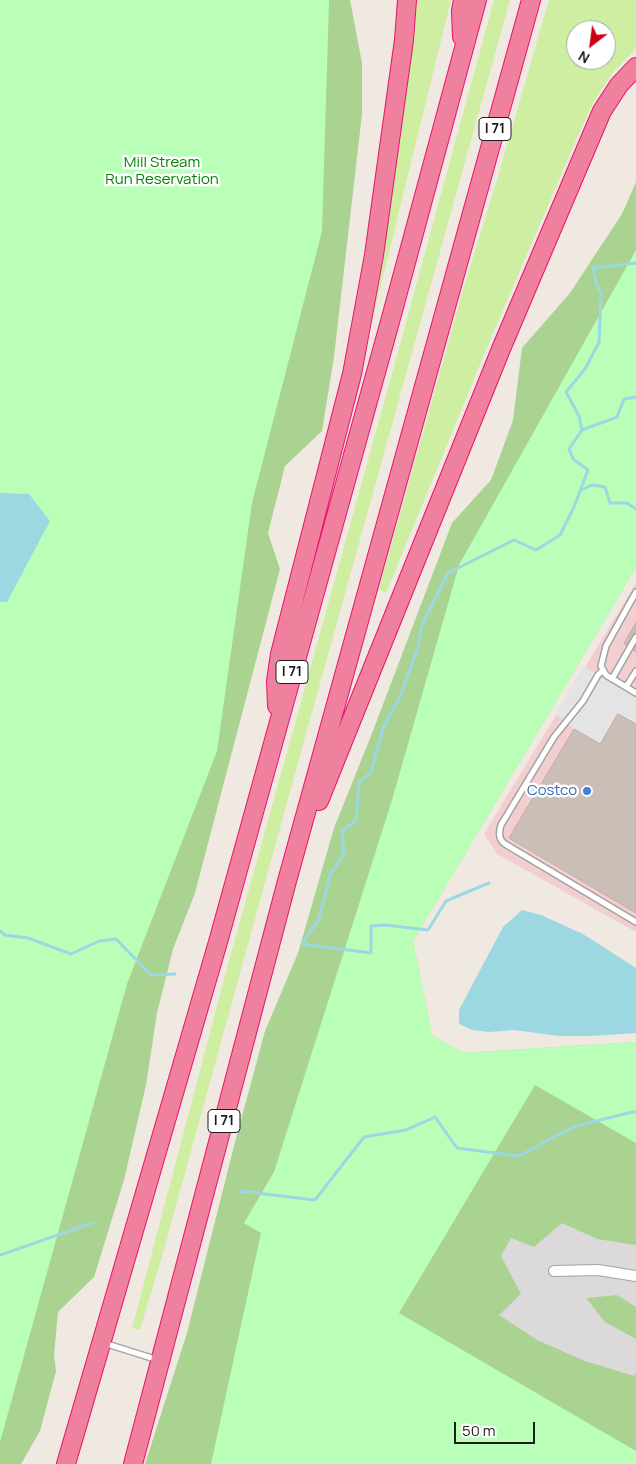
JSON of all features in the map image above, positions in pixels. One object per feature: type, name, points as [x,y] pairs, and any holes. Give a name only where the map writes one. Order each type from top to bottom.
[{"type":"highway","points":[[277,728],[276,681],[280,654],[352,374],[374,255],[404,40],[407,0]]},
{"type":"highway","points":[[463,0],[461,11],[463,50]]},
{"type":"highway","name":"I 71","points":[[66,1464],[218,942],[477,0]]},
{"type":"highway","name":"I 71","points":[[133,1464],[287,881],[530,0]]},
{"type":"highway","points":[[507,84],[538,0]]},
{"type":"highway","points":[[287,881],[501,349],[602,111],[619,85],[636,67]]},
{"type":"street","points":[[554,1271],[598,1270],[636,1276]]},
{"type":"lane","points":[[636,592],[606,646],[601,666],[606,675],[636,693]]},
{"type":"lane","points":[[612,679],[636,638]]},
{"type":"lane","points":[[603,670],[583,701],[554,737],[501,825],[499,834],[505,844],[636,922]]},
{"type":"lane","points":[[626,687],[636,670]]},
{"type":"lane","points":[[101,1342],[161,1361]]},
{"type":"shaded area","points":[[636,583],[636,932],[497,854],[484,834]]},
{"type":"shaded area","points":[[583,666],[636,697],[636,724],[618,714],[600,744],[574,729],[556,714]]},
{"type":"shaded area","points":[[636,1143],[636,1451],[399,1313]]},
{"type":"green space","name":"Mill Stream Run Reservation","points":[[0,0],[350,0],[362,63],[362,114],[334,357],[322,431],[285,466],[268,533],[280,569],[195,893],[173,949],[157,1013],[146,1085],[124,1180],[94,1277],[58,1312],[54,1355],[56,1371],[40,1431],[21,1464],[0,1464]]},
{"type":"green space","name":"Mill Stream Run Reservation","points":[[0,0],[329,0],[322,231],[252,503],[217,751],[127,984],[0,1442]]},
{"type":"green space","points":[[413,0],[451,0],[368,338]]},
{"type":"green space","points":[[494,0],[510,0],[161,1260],[140,1330],[132,1328],[226,972]]},
{"type":"green space","points":[[549,0],[636,0],[636,49],[616,69],[616,20],[566,20],[566,70],[615,70],[593,103],[577,138],[493,333],[386,593],[379,589],[463,290]]},
{"type":"green space","points":[[636,182],[636,567],[413,941],[432,1035],[463,1053],[636,1042],[636,1245],[597,1239],[562,1223],[534,1247],[511,1238],[501,1256],[521,1294],[499,1315],[537,1340],[585,1361],[634,1376],[636,1373],[636,1464],[145,1464],[187,1333],[265,1031],[298,953],[334,828],[452,523],[491,480],[513,420],[522,348],[570,293],[622,214]]},
{"type":"green space","points":[[636,250],[636,567],[413,941],[432,1035],[463,1053],[636,1042],[636,1143],[535,1085],[399,1313],[636,1451],[636,1464],[211,1464],[261,1233],[244,1223],[274,1172],[392,800],[459,565]]},
{"type":"green space","points":[[617,1295],[636,1307],[636,1339],[605,1322],[586,1298]]},
{"type":"water","points":[[0,493],[29,494],[50,521],[7,602],[0,602]]},
{"type":"water","points":[[522,910],[541,915],[583,934],[636,968],[636,1033],[559,1036],[514,1030],[489,1032],[472,1030],[459,1024],[459,1010],[503,927]]},
{"type":"building","points":[[636,623],[636,652],[624,644]]},
{"type":"building","name":"Costco","points":[[618,714],[636,724],[636,913],[509,838],[574,729],[600,744]]},
{"type":"waterway","points":[[489,883],[446,901],[428,930],[385,925],[371,926],[371,953],[302,944],[319,919],[330,875],[344,854],[342,832],[356,820],[359,783],[371,772],[383,728],[400,697],[418,647],[422,625],[448,573],[514,540],[536,550],[560,535],[574,507],[588,470],[573,459],[569,449],[582,430],[579,416],[566,392],[585,369],[599,342],[601,294],[596,283],[593,268],[636,263]]},
{"type":"waterway","points":[[582,430],[617,417],[624,399],[636,397]]},
{"type":"waterway","points":[[581,490],[592,485],[605,487],[610,503],[627,503],[636,509]]},
{"type":"waterway","points":[[0,931],[5,935],[28,938],[71,954],[99,941],[116,939],[151,975],[175,974]]},
{"type":"waterway","points":[[240,1191],[315,1200],[364,1137],[406,1130],[435,1117],[457,1148],[519,1156],[573,1127],[636,1112]]},
{"type":"waterway","points":[[0,1255],[92,1223]]},
{"type":"place","name":"Costco","points":[[587,791]]}]
